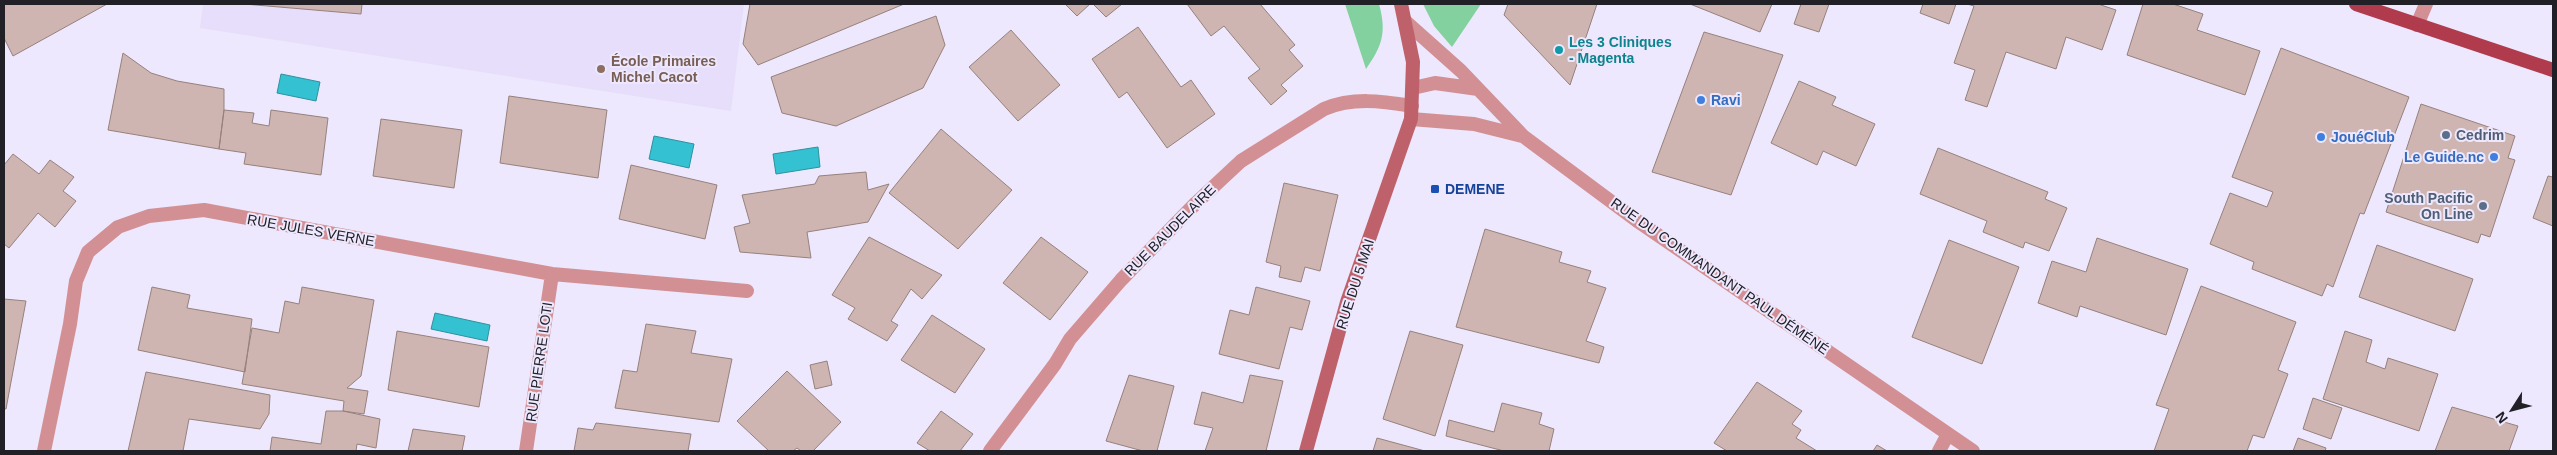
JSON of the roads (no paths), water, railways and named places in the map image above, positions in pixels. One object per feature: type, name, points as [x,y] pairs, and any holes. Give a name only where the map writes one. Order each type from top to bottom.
[{"type":"main road","points":[[1401,4],[1413,62],[1412,112]]},
{"type":"main road","points":[[2356,4],[2553,70]]},
{"type":"main road","name":"RUE DU 5 MAI","points":[[1306,451],[1347,302],[1412,112]]},
{"type":"street","points":[[2417,26],[2426,4]]},
{"type":"street","name":"RUE DU COMMANDANT PAUL DÉMÉNÉ","points":[[1406,22],[1478,89],[1523,136],[1636,220],[1973,451]]},
{"type":"street","points":[[1413,88],[1435,83],[1478,89]]},
{"type":"street","name":"RUE BAUDELAIRE","points":[[990,451],[1055,364],[1070,339],[1121,280],[1196,203],[1241,161],[1324,109],[1339,103],[1368,100],[1412,112],[1523,136]]},
{"type":"street","name":"RUE JULES VERNE","points":[[44,451],[70,324],[76,281],[88,252],[118,227],[149,216],[204,210],[552,274],[747,291]]},
{"type":"street","name":"RUE PIERRE LOTI","points":[[526,451],[552,274]]},
{"type":"street","points":[[1939,451],[1948,434]]},
{"type":"water","points":[[281,74],[320,82],[316,101],[277,93]]},
{"type":"water","points":[[654,136],[694,144],[689,168],[649,159]]},
{"type":"water","points":[[818,147],[820,167],[776,174],[773,154]]},
{"type":"water","points":[[435,313],[490,325],[487,341],[431,329]]},
{"type":"place","name":"Les 3 Cliniques - Magenta","points":[[1559,50]]},
{"type":"place","name":"École Primaires Michel Cacot","points":[[601,69]]},
{"type":"place","name":"Ravi","points":[[1701,100]]},
{"type":"place","name":"Cedrim","points":[[2446,135]]},
{"type":"place","name":"JouéClub","points":[[2321,137]]},
{"type":"place","name":"Le Guide.nc","points":[[2494,157]]},
{"type":"place","name":"DEMENE","points":[[1435,189]]},
{"type":"place","name":"South Pacific On Line","points":[[2483,206]]}]
